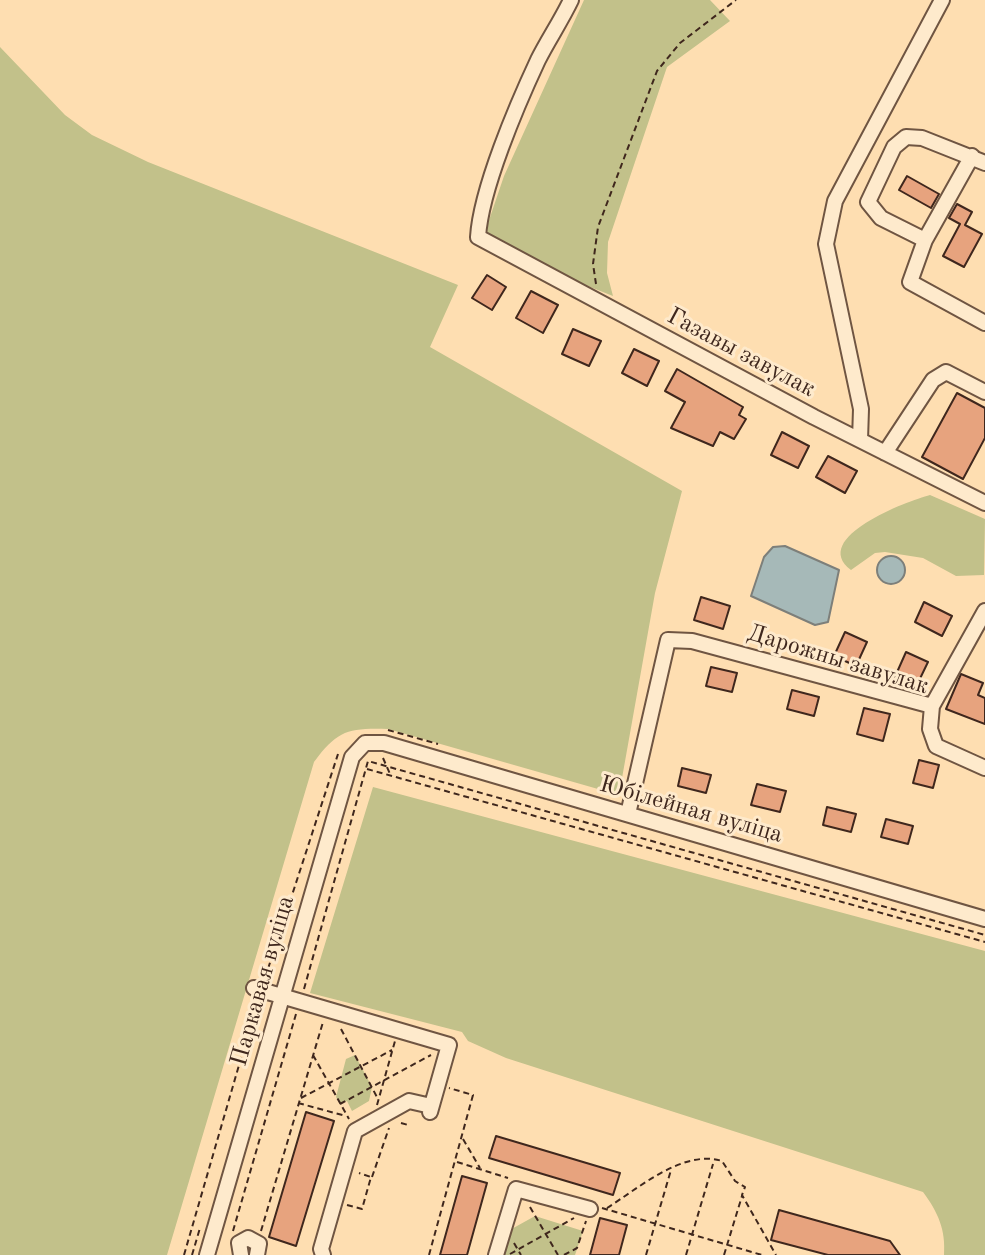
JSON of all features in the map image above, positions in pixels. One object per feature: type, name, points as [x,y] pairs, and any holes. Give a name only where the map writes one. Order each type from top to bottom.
[{"type":"street","name":"Газавы завулак","points":[[571,0],[539,59],[500,157],[479,221],[478,237],[985,503]]},
{"type":"street","points":[[860,440],[861,409],[826,244],[835,201],[942,0]]},
{"type":"street","points":[[925,240],[881,218],[868,202],[894,147],[899,141],[914,136],[979,159],[925,240],[910,282],[985,323]]},
{"type":"street","points":[[885,453],[933,380],[946,372],[985,392]]},
{"type":"street","points":[[932,706],[985,611]]},
{"type":"street","name":"Дарожны завулак","points":[[628,814],[668,640],[692,641],[932,706],[930,729],[936,746],[985,768]]},
{"type":"street","name":"Паркавая вуліца","points":[[207,1255],[354,752],[365,743],[382,748]]},
{"type":"street","name":"Юбілейная вуліца","points":[[382,748],[628,814],[985,919]]},
{"type":"street","points":[[254,988],[449,1045],[431,1109],[409,1101],[355,1131],[321,1249],[323,1255]]},
{"type":"street","points":[[496,1255],[518,1190],[590,1209]]},
{"type":"street","points":[[241,1255],[239,1243],[255,1234],[259,1244],[257,1255]]},
{"type":"path","points":[[598,302],[593,264],[598,227],[657,71],[680,43],[736,0]]},
{"type":"path","points":[[382,748],[391,776]]},
{"type":"path","points":[[368,761],[985,935]]},
{"type":"path","points":[[365,769],[985,942]]},
{"type":"path","points":[[255,1234],[324,1019]]},
{"type":"path","points":[[352,1027],[337,1023],[378,1099]]},
{"type":"path","points":[[372,1121],[395,1039]]},
{"type":"path","points":[[299,1101],[392,1050]]},
{"type":"path","points":[[340,1104],[434,1051],[438,1057]]},
{"type":"path","points":[[313,1054],[355,1131]]},
{"type":"path","points":[[429,1255],[473,1095],[438,1084]]},
{"type":"path","points":[[299,1101],[347,1117]]},
{"type":"path","points":[[335,1201],[362,1209],[391,1120]]},
{"type":"path","points":[[463,1138],[480,1169]]},
{"type":"path","points":[[607,1208],[671,1168],[705,1158],[722,1161],[735,1181],[745,1187],[724,1255]]},
{"type":"path","points":[[456,1162],[509,1178],[558,1255]]},
{"type":"path","points":[[686,1255],[713,1164]]},
{"type":"path","points":[[646,1255],[671,1168]]},
{"type":"path","points":[[344,1169],[371,1177]]},
{"type":"path","points":[[742,1195],[776,1255]]},
{"type":"path","points":[[509,1255],[590,1209],[607,1208],[762,1255]]},
{"type":"path","points":[[575,1255],[590,1209]]},
{"type":"path","points":[[564,1255],[577,1248]]},
{"type":"shaded area","points":[[584,0],[710,0],[730,21],[667,67],[608,242],[607,273],[613,296],[575,281],[485,232],[504,176]]},
{"type":"shaded area","points":[[0,47],[65,115],[92,135],[148,162],[458,285],[430,347],[682,491],[655,593],[619,795],[388,729],[345,733],[330,743],[314,762],[167,1255],[0,1255]]},
{"type":"shaded area","points":[[930,495],[985,519],[984,575],[956,576],[923,558],[885,552],[875,553],[851,570],[841,558],[842,546],[851,534],[866,523]]},
{"type":"shaded area","points":[[785,546],[839,570],[828,622],[815,625],[751,596],[764,557],[773,547]]},
{"type":"shaded area","points":[[891,556],[901,560],[905,570],[901,580],[891,584],[881,580],[877,570],[881,560]]},
{"type":"shaded area","points":[[373,787],[985,951],[985,1255],[944,1255],[940,1222],[923,1192],[506,1058],[468,1041],[462,1032],[310,993]]},
{"type":"shaded area","points":[[355,1055],[372,1087],[369,1101],[352,1111],[347,1101],[340,1104],[336,1097],[346,1059]]},
{"type":"shaded area","points":[[535,1216],[583,1231],[575,1255],[501,1255],[508,1231]]},
{"type":"building","points":[[907,176],[939,194],[931,208],[899,190]]},
{"type":"building","points":[[957,204],[972,212],[965,225],[982,234],[964,267],[943,256],[960,224],[949,218]]},
{"type":"building","points":[[487,275],[506,287],[492,310],[472,298]]},
{"type":"building","points":[[531,291],[558,305],[543,333],[516,318]]},
{"type":"building","points":[[573,329],[601,341],[589,366],[562,354]]},
{"type":"building","points":[[634,349],[659,361],[647,386],[622,373]]},
{"type":"building","points":[[677,369],[743,407],[739,415],[746,419],[734,439],[720,432],[713,446],[671,428],[685,402],[665,391]]},
{"type":"building","points":[[957,393],[985,408],[985,438],[963,479],[922,457]]},
{"type":"building","points":[[782,432],[809,446],[798,468],[771,455]]},
{"type":"building","points":[[828,456],[857,471],[845,493],[816,477]]},
{"type":"building","points":[[701,597],[730,606],[723,629],[694,620]]},
{"type":"building","points":[[924,602],[952,616],[942,636],[915,622]]},
{"type":"building","points":[[845,632],[867,642],[856,666],[834,656]]},
{"type":"building","points":[[906,652],[928,662],[915,689],[894,679]]},
{"type":"building","points":[[711,667],[737,673],[732,692],[706,686]]},
{"type":"building","points":[[961,674],[983,683],[978,695],[985,698],[985,724],[946,709]]},
{"type":"building","points":[[792,690],[819,697],[814,716],[787,709]]},
{"type":"building","points":[[864,708],[890,714],[883,741],[857,734]]},
{"type":"building","points":[[919,760],[939,765],[933,788],[913,783]]},
{"type":"building","points":[[682,768],[711,775],[706,793],[678,786]]},
{"type":"building","points":[[757,784],[786,791],[780,812],[751,805]]},
{"type":"building","points":[[827,807],[856,814],[851,832],[823,825]]},
{"type":"building","points":[[886,819],[913,826],[908,844],[881,837]]},
{"type":"building","points":[[306,1112],[334,1121],[296,1246],[269,1237]]},
{"type":"building","points":[[496,1136],[620,1173],[613,1195],[489,1158]]},
{"type":"building","points":[[462,1176],[487,1183],[467,1255],[440,1255]]},
{"type":"building","points":[[779,1210],[890,1241],[900,1255],[828,1255],[771,1240]]},
{"type":"building","points":[[600,1218],[627,1225],[619,1255],[590,1255]]}]
